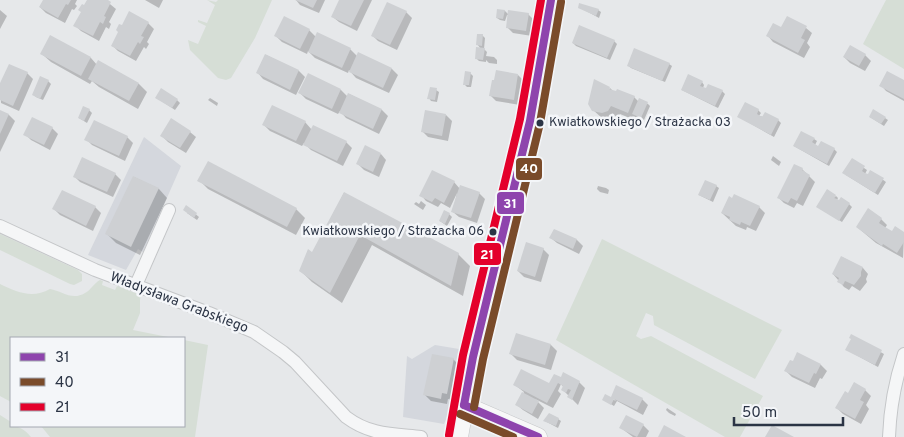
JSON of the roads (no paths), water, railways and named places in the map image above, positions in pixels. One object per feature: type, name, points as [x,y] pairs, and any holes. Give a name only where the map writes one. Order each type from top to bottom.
[{"type":"street","points":[[458,437],[473,357],[530,121],[551,0]]},
{"type":"street","points":[[136,285],[168,210]]},
{"type":"street","name":"Władysława Grabskiego","points":[[0,226],[95,270],[209,312],[254,332],[284,352],[346,417],[360,427],[376,432],[421,437]]},
{"type":"street","points":[[889,437],[893,399],[904,354]]},
{"type":"street","points":[[464,404],[538,437]]},
{"type":"place","name":"Kwiatkowskiego / Strażacka 03","points":[[540,123]]},
{"type":"place","name":"Kwiatkowskiego / Strażacka 06","points":[[493,232]]}]
